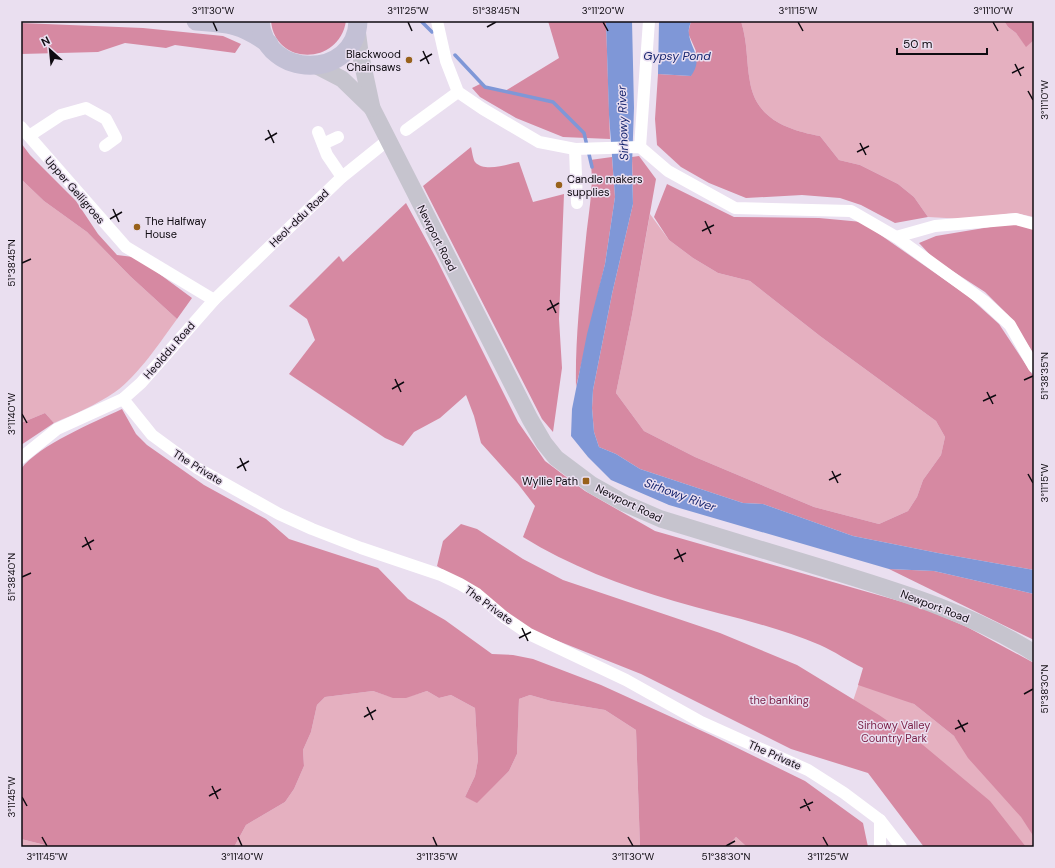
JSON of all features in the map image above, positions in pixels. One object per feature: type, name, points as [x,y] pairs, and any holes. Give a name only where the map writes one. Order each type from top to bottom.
[{"type":"main road","points":[[196,21],[238,26],[250,31],[269,44],[280,56],[292,63],[304,66],[317,66],[338,57],[350,43],[358,25]]},
{"type":"main road","points":[[260,21],[262,30],[269,44]]},
{"type":"main road","name":"Newport Road","points":[[358,25],[360,52],[372,108],[519,398],[544,443],[556,458],[592,485],[624,503],[661,519],[897,591],[942,607],[983,625],[1034,653]]},
{"type":"main road","name":"Newport Road","points":[[317,66],[342,79],[372,108]]},
{"type":"street","points":[[437,21],[446,62],[458,92],[483,109],[539,142],[577,149],[640,147],[668,171],[735,208],[851,211],[896,237],[984,301],[1010,324],[1034,367]]},
{"type":"street","points":[[640,147],[649,21]]},
{"type":"street","points":[[406,130],[458,92]]},
{"type":"street","points":[[25,132],[61,115],[86,108],[106,119],[116,138],[105,146]]},
{"type":"street","name":"Upper Gelligroes","points":[[25,132],[126,247],[214,300]]},
{"type":"street","points":[[318,132],[327,155],[342,177]]},
{"type":"street","points":[[323,144],[338,137]]},
{"type":"street","name":"Heol-ddu Road","points":[[214,300],[342,177],[388,140]]},
{"type":"street","points":[[577,149],[577,203]]},
{"type":"street","points":[[896,237],[935,226],[1016,219],[1034,224]]},
{"type":"street","name":"Heolddu Road","points":[[123,399],[141,383],[214,300]]},
{"type":"street","points":[[21,458],[58,429],[123,399]]},
{"type":"street","name":"The Private","points":[[123,399],[152,435],[197,468],[279,514],[361,548],[441,575],[460,584],[477,594],[504,617],[529,634],[626,680],[701,722],[808,770],[844,793],[880,820],[901,847]]},
{"type":"street","points":[[880,820],[880,847]]},
{"type":"green space","points":[[271,21],[346,21],[341,36],[332,46],[320,53],[307,55],[295,53],[283,46],[275,36]]},
{"type":"green space","points":[[548,21],[606,21],[610,139],[563,137],[516,118],[480,97],[472,88],[482,83],[485,87],[505,91],[559,58]]},
{"type":"green space","points":[[691,21],[741,21],[745,37],[753,95],[766,114],[785,126],[820,136],[839,160],[860,165],[898,184],[914,197],[928,217],[895,223],[861,205],[840,198],[802,195],[746,198],[709,183],[681,167],[657,145],[655,119],[658,74],[691,76],[696,51],[688,33]]},
{"type":"green space","points":[[741,21],[1004,21],[1026,46],[1034,40],[1034,217],[1015,213],[964,219],[928,217],[914,197],[898,184],[860,165],[839,160],[820,136],[796,130],[775,121],[766,114],[753,95],[745,37]]},
{"type":"green space","points":[[1004,21],[1034,21],[1034,40],[1026,47],[1016,33],[1008,27]]},
{"type":"green space","points":[[21,23],[143,28],[223,36],[241,44],[235,53],[175,45],[166,48],[125,43],[98,52],[21,54]]},
{"type":"green space","points":[[21,143],[30,155],[76,201],[98,234],[117,255],[133,257],[150,267],[192,298],[177,319],[130,276],[87,232],[44,201],[21,179]]},
{"type":"green space","points":[[471,147],[475,162],[484,167],[496,167],[519,162],[533,202],[564,194],[559,319],[562,368],[553,432],[542,419],[423,186]]},
{"type":"green space","points":[[639,156],[656,179],[632,315],[616,393],[644,431],[695,457],[814,507],[879,524],[908,511],[917,497],[923,480],[941,455],[945,437],[936,421],[820,336],[750,281],[718,273],[693,258],[669,240],[654,217],[667,184],[734,217],[819,218],[862,222],[968,296],[999,324],[1034,377],[1034,570],[853,536],[763,504],[743,503],[640,469],[616,454],[599,447],[594,432],[592,408],[593,390],[612,294],[633,204],[632,157]]},
{"type":"green space","points":[[612,157],[615,197],[605,264],[576,387],[576,350],[579,312],[591,199],[592,178],[590,160]]},
{"type":"green space","points":[[21,179],[44,201],[87,232],[130,276],[177,319],[140,368],[115,392],[78,413],[54,423],[45,413],[21,423]]},
{"type":"green space","points":[[406,203],[436,258],[518,422],[545,461],[585,491],[655,531],[920,607],[967,627],[1034,663],[1034,837],[1021,817],[968,758],[954,736],[914,704],[858,685],[863,668],[825,647],[802,638],[766,626],[674,601],[615,582],[558,557],[523,537],[535,506],[518,484],[481,443],[474,416],[466,395],[440,418],[414,432],[403,446],[385,438],[289,374],[315,340],[307,319],[289,306],[339,256],[343,262]]},
{"type":"green space","points":[[650,214],[669,240],[693,258],[718,273],[750,281],[820,336],[936,421],[945,437],[941,455],[923,480],[917,497],[908,511],[879,524],[814,507],[695,457],[644,431],[616,393]]},
{"type":"green space","points":[[1008,224],[1034,227],[1034,354],[1008,315],[985,292],[934,259],[919,243],[936,236]]},
{"type":"green space","points":[[122,409],[136,434],[147,445],[204,485],[266,519],[289,539],[378,568],[408,599],[445,620],[492,654],[513,655],[533,659],[601,685],[713,736],[805,781],[863,823],[868,847],[747,847],[736,837],[727,847],[640,847],[636,730],[605,710],[551,701],[530,695],[519,699],[517,754],[509,771],[477,803],[465,797],[475,776],[478,760],[475,708],[451,695],[439,698],[427,691],[406,698],[393,698],[373,691],[325,697],[317,705],[311,732],[303,750],[304,766],[294,789],[285,802],[246,825],[234,847],[53,847],[21,839],[21,469],[41,451],[54,443]]},
{"type":"green space","points":[[45,413],[54,423],[21,445],[21,423]]},
{"type":"green space","name":"the banking","points":[[461,524],[477,529],[523,559],[563,580],[720,633],[797,665],[879,715],[923,745],[990,801],[1026,847],[924,847],[868,773],[791,749],[641,674],[533,631],[507,615],[484,595],[437,566],[443,541]]},
{"type":"green space","points":[[889,569],[934,571],[1034,594],[1034,640]]},
{"type":"green space","name":"Sirhowy Valley Country Park","points":[[860,680],[914,704],[954,736],[1034,821],[1034,847],[983,847],[852,704]]},
{"type":"green space","points":[[373,691],[394,697],[412,696],[427,691],[439,698],[451,695],[475,708],[478,760],[475,776],[465,797],[477,802],[509,771],[517,754],[519,699],[530,695],[551,701],[605,710],[636,730],[640,847],[234,847],[246,825],[285,802],[294,789],[304,766],[303,750],[311,732],[317,705],[325,697]]},
{"type":"green space","points":[[736,837],[747,847],[727,847]]},
{"type":"green space","points":[[21,839],[53,847],[21,847]]},
{"type":"water","name":"Sirhowy River","points":[[606,21],[632,21],[634,108],[632,165],[633,204],[612,294],[593,390],[592,408],[594,432],[599,447],[616,454],[640,469],[743,503],[763,504],[853,536],[1034,570],[1034,594],[934,571],[889,569],[669,505],[611,480],[588,457],[571,436],[572,409],[587,334],[605,264],[615,197],[609,115]]},
{"type":"water","name":"Gypsy Pond","points":[[659,21],[691,21],[689,28],[690,40],[697,59],[695,70],[691,76],[658,74]]},
{"type":"waterway","points":[[421,21],[432,32]]},
{"type":"waterway","points":[[455,55],[485,87],[553,102],[584,133],[592,167]]},
{"type":"place","name":"Blackwood Chainsaws","points":[[409,60]]},
{"type":"place","name":"Candle makers supplies","points":[[559,185]]},
{"type":"place","name":"The Halfway House","points":[[137,227]]},
{"type":"place","name":"Wyllie Path","points":[[586,481]]}]
